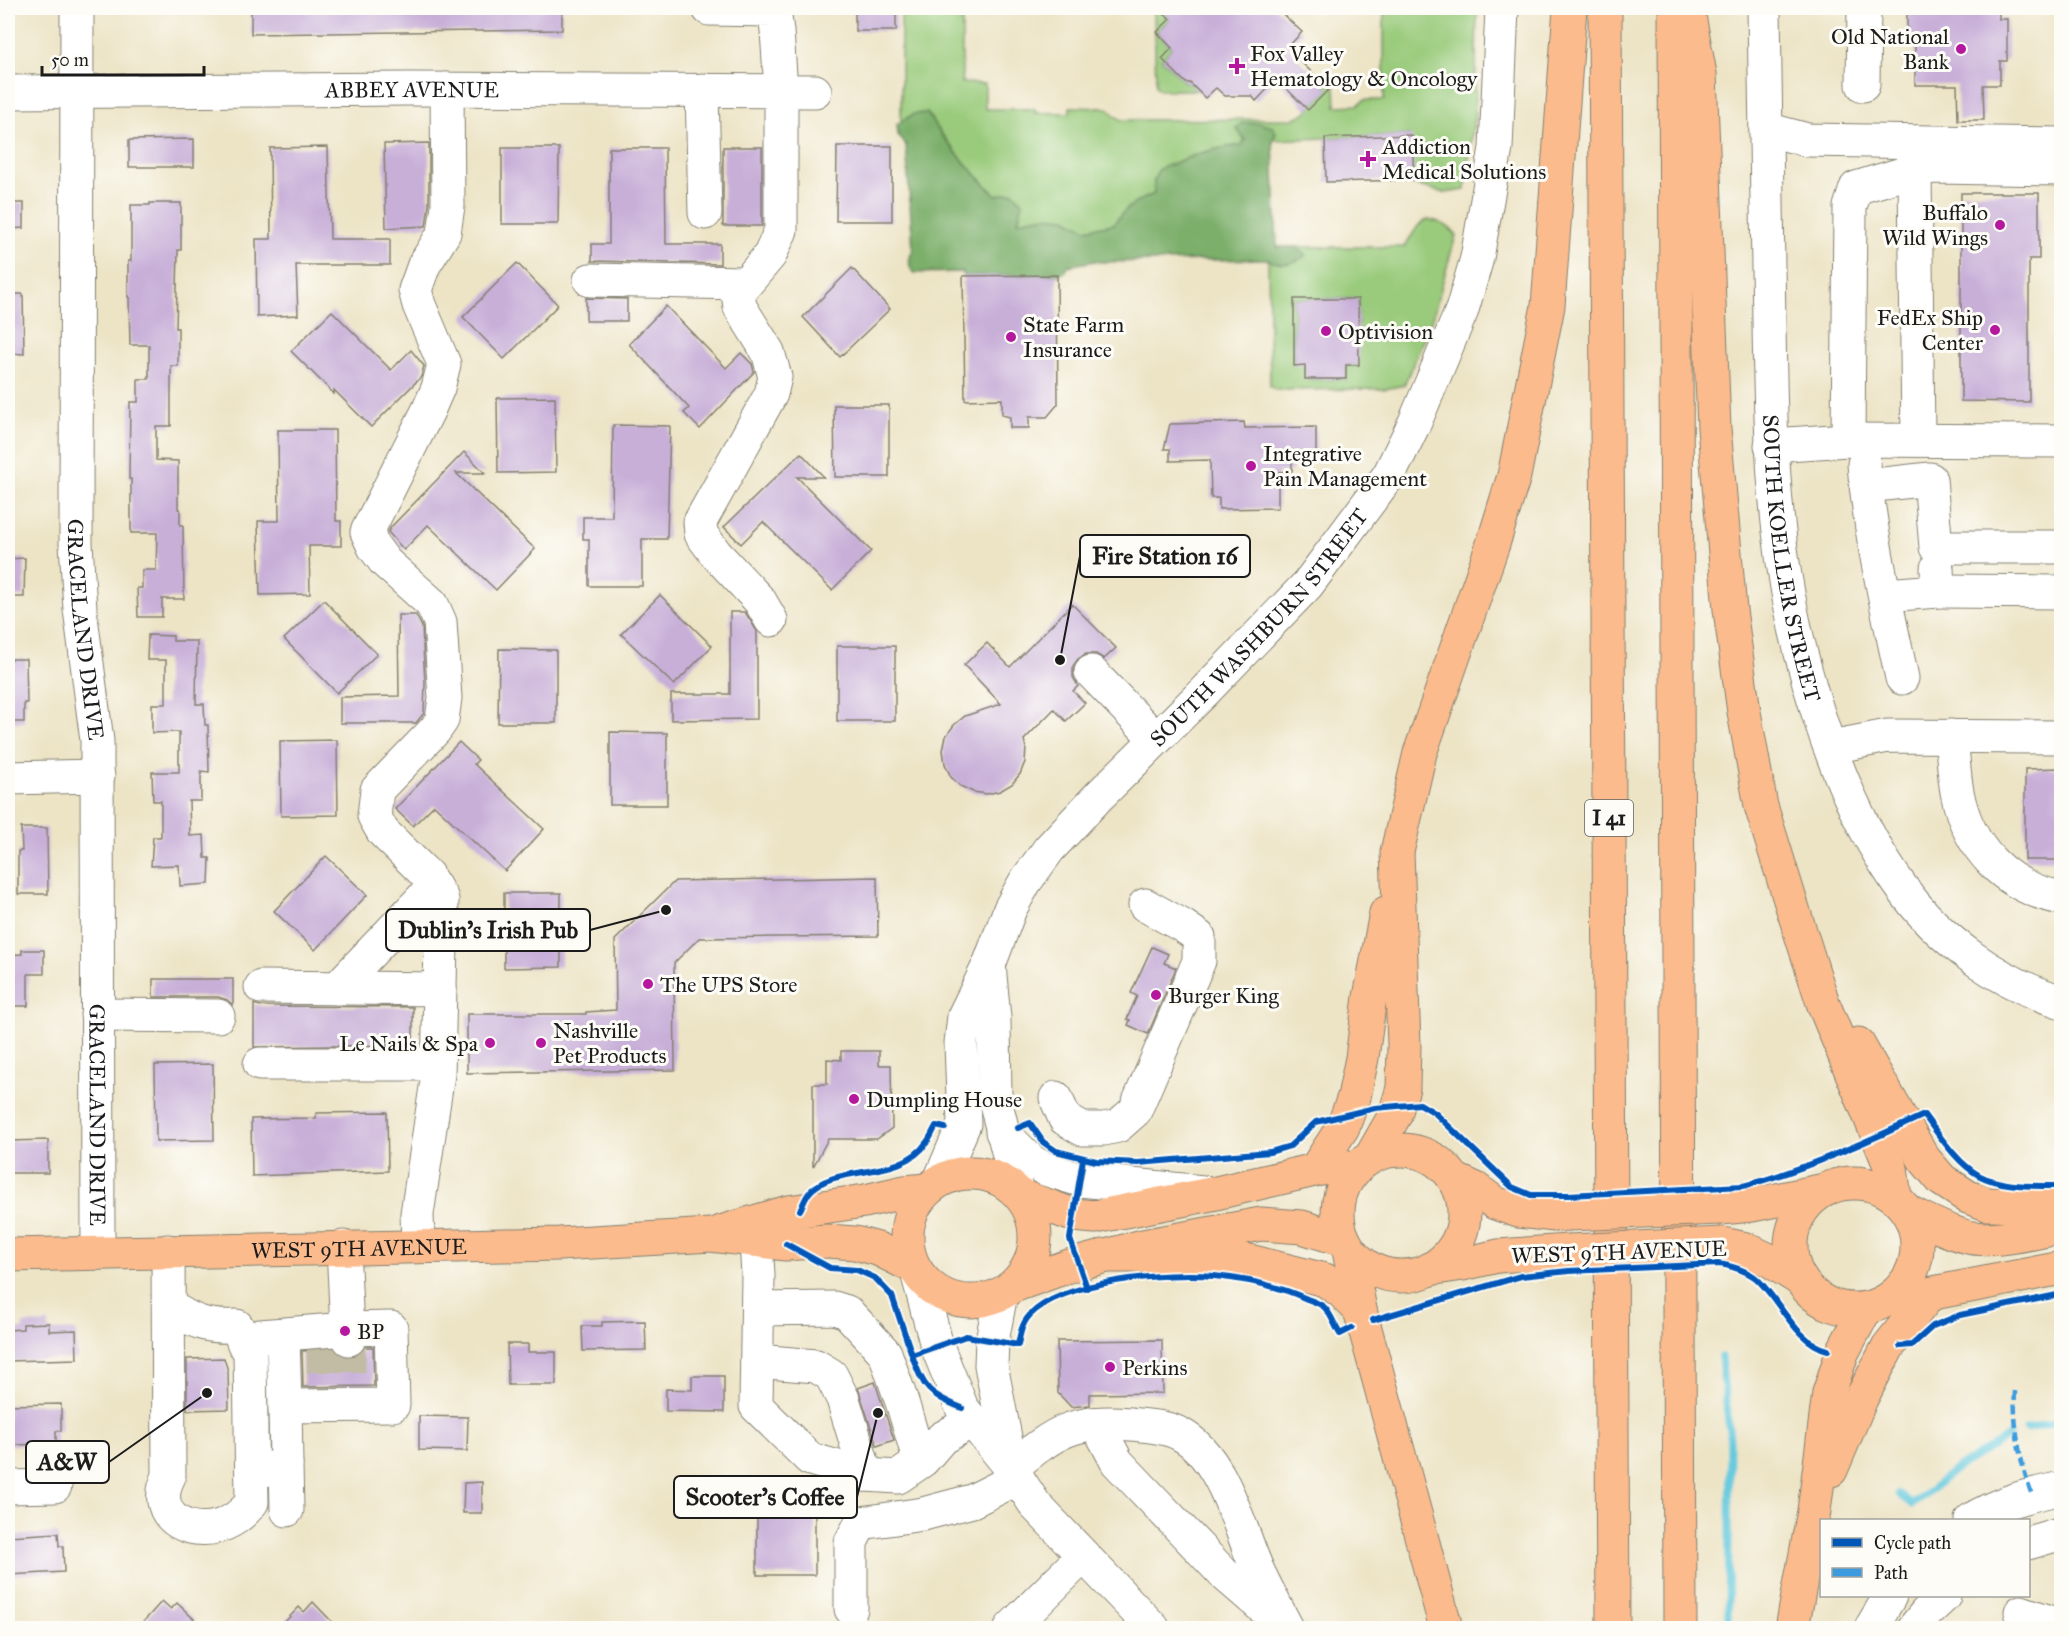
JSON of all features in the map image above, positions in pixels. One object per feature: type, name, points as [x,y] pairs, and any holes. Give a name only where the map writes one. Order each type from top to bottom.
[{"type":"main road","points":[[1315,1170],[1343,1127],[1354,1097],[1397,852],[1420,753],[1493,544],[1514,476],[1548,306],[1570,8]]},
{"type":"main road","name":"I 41","points":[[1605,8],[1613,1629]]},
{"type":"main road","points":[[1675,8],[1680,1629]]},
{"type":"main road","points":[[1687,8],[1700,74],[1714,428],[1730,610],[1743,712],[1761,806],[1823,1003],[1891,1168],[1901,1205],[1916,1230],[1918,1251],[1913,1271],[1902,1288],[1876,1305],[1842,1353],[1829,1393],[1814,1511],[1792,1629]]},
{"type":"main road","points":[[1397,852],[1404,1045],[1403,1088],[1395,1115],[1366,1161],[1347,1180],[1339,1199],[1338,1220],[1446,1629]]},
{"type":"main road","points":[[1809,957],[1924,1159],[1942,1180],[1968,1197],[1987,1204],[2061,1206]]},
{"type":"main road","points":[[1397,1150],[1423,1154],[1440,1164],[1454,1179],[1461,1195],[1464,1212],[1462,1230],[1455,1246],[1444,1259],[1430,1269],[1408,1276],[1386,1274],[1365,1265],[1346,1245],[1302,1227],[1261,1224],[1143,1246],[1104,1256],[978,1300],[955,1299],[934,1289],[915,1270],[908,1250],[908,1225],[911,1213],[934,1185],[959,1173],[980,1173],[999,1179],[1020,1194],[1073,1215],[1095,1217],[1366,1161],[1397,1150]]},
{"type":"main road","name":"WEST 9TH AVENUE","points":[[1454,1179],[1476,1189],[1495,1203],[1518,1211],[1555,1215],[1721,1208],[1752,1205],[1825,1190]]},
{"type":"main road","points":[[2061,1227],[1995,1237],[1970,1237],[1941,1228],[1901,1205],[1879,1188],[1861,1183],[1843,1184],[1825,1190],[1811,1200],[1800,1214],[1793,1230],[1791,1247],[1794,1265],[1801,1280],[1814,1295],[1830,1304],[1848,1309],[2061,1268]]},
{"type":"main road","name":"WEST 9TH AVENUE","points":[[711,1235],[788,1212],[857,1202],[934,1185]]},
{"type":"main road","points":[[1007,1290],[1027,1268],[1035,1246],[1033,1224],[1020,1194]]},
{"type":"main road","name":"WEST 9TH AVENUE","points":[[8,1255],[559,1244],[711,1235],[786,1244],[828,1241],[855,1243],[878,1249],[915,1270]]},
{"type":"main road","name":"WEST 9TH AVENUE","points":[[1430,1269],[1498,1256],[1722,1244],[1746,1249],[1771,1261],[1801,1280]]},
{"type":"main road","points":[[1104,1256],[1190,1256],[1245,1260],[1325,1280],[1342,1292],[1360,1310]]},
{"type":"main road","points":[[1814,1511],[1861,1400],[1888,1347],[1929,1295]]},
{"type":"street","name":"GRACELAND DRIVE","points":[[77,8],[76,543],[80,609],[97,741],[98,1253]]},
{"type":"street","name":"SOUTH WASHBURN STREET","points":[[934,1185],[964,1124],[962,1043],[964,1016],[989,965],[1010,909],[1033,870],[1049,849],[1155,738],[1308,584],[1389,476],[1415,422],[1462,310],[1477,258],[1496,148],[1502,8]]},
{"type":"street","name":"SOUTH KOELLER STREET","points":[[1764,8],[1771,445],[1778,525],[1788,597],[1799,644],[1845,784],[1877,851],[1903,890],[1953,943],[1977,963],[2042,996],[2061,1002]]},
{"type":"street","points":[[1863,85],[1864,8]]},
{"type":"street","points":[[709,9],[774,10],[777,31],[781,90],[781,230],[770,255],[738,293],[740,307],[768,352],[775,377],[771,394],[700,522],[701,534],[716,554],[760,601],[771,620]]},
{"type":"street","name":"ABBEY AVENUE","points":[[8,92],[447,89],[815,91]]},
{"type":"street","points":[[418,1246],[417,1214],[438,1064],[442,900],[427,875],[383,832],[375,816],[377,790],[442,720],[444,698],[440,622],[432,604],[385,562],[374,547],[368,532],[428,411],[438,388],[444,364],[415,291],[424,265],[444,233],[448,206],[447,89]]},
{"type":"street","points":[[702,90],[705,213]]},
{"type":"street","points":[[1766,129],[1808,140],[2061,144]]},
{"type":"street","points":[[1902,678],[1866,486],[1855,440],[1850,207],[1856,188],[1915,170],[1935,167],[2061,169]]},
{"type":"street","points":[[1915,170],[1918,440]]},
{"type":"street","points":[[590,280],[746,283]]},
{"type":"street","points":[[1771,445],[1855,440],[2061,441]]},
{"type":"street","points":[[1866,486],[1930,479],[1938,591]]},
{"type":"street","points":[[1936,547],[2061,547]]},
{"type":"street","points":[[1885,595],[1938,591],[2061,592]]},
{"type":"street","points":[[1091,672],[1155,738]]},
{"type":"street","points":[[1831,747],[1888,736],[2061,737]]},
{"type":"street","points":[[1951,736],[1957,794],[1971,834],[1990,863],[2021,885],[2061,898]]},
{"type":"street","points":[[8,778],[98,776]]},
{"type":"street","points":[[337,987],[434,886]]},
{"type":"street","points":[[1056,1098],[1065,1119],[1082,1129],[1104,1129],[1118,1126],[1135,1111],[1199,961],[1200,949],[1199,938],[1183,926],[1145,905]]},
{"type":"street","name":"SOUTH WASHBURN STREET","points":[[989,965],[994,1018],[996,1100],[1002,1132],[1020,1194]]},
{"type":"street","points":[[261,987],[440,989]]},
{"type":"street","points":[[97,1015],[218,1016]]},
{"type":"street","points":[[260,1064],[438,1064]]},
{"type":"street","points":[[1002,1132],[1031,1161],[1045,1169],[1080,1180],[1216,1193]]},
{"type":"street","points":[[756,1241],[758,1309],[756,1406],[810,1459],[866,1475],[898,1477],[920,1462],[942,1438],[972,1421]]},
{"type":"street","points":[[336,1334],[343,1247]]},
{"type":"street","points":[[168,1251],[169,1476],[178,1501],[195,1512],[208,1514],[222,1512],[238,1500],[241,1491],[238,1351],[243,1340]]},
{"type":"street","points":[[915,1270],[937,1346],[962,1408],[1015,1473],[1036,1506],[1153,1629]]},
{"type":"street","points":[[1007,1290],[992,1341],[991,1365],[1015,1473]]},
{"type":"street","points":[[169,1306],[198,1323],[237,1326],[250,1352],[252,1502],[244,1512],[230,1522],[213,1528],[200,1528],[174,1521],[165,1508],[164,1485],[169,1476]]},
{"type":"street","points":[[758,1309],[834,1308],[847,1312],[885,1353],[920,1462]]},
{"type":"street","points":[[243,1340],[391,1328],[393,1404],[337,1396],[285,1406]]},
{"type":"street","points":[[283,1335],[287,1510]]},
{"type":"street","points":[[757,1361],[816,1366],[831,1374],[843,1399],[866,1475]]},
{"type":"street","points":[[851,1609],[852,1542],[861,1523],[922,1514],[972,1501],[1015,1473],[1046,1440],[1067,1429],[1086,1424],[1157,1426],[1181,1434],[1215,1469],[1258,1570],[1287,1628]]},
{"type":"street","points":[[1097,1424],[1117,1462],[1224,1574],[1287,1628]]},
{"type":"street","points":[[253,1473],[286,1464]]},
{"type":"street","points":[[8,1487],[55,1486]]},
{"type":"street","points":[[1974,1519],[2000,1504],[2061,1488]]},
{"type":"street","points":[[2030,1542],[2061,1533]]},
{"type":"street","points":[[1011,1629],[1083,1556]]},
{"type":"street","points":[[1871,1629],[1889,1597]]},
{"type":"street","points":[[1914,1629],[1926,1612],[1943,1597]]},
{"type":"street","points":[[2021,1612],[2061,1626]]},
{"type":"green space","points":[[901,8],[962,8],[962,83],[985,84],[985,109],[1035,109],[1035,113],[1070,113],[1070,107],[1108,108],[1122,120],[1293,119],[1305,113],[1328,89],[1324,85],[1329,82],[1335,87],[1336,106],[1358,105],[1364,100],[1384,100],[1384,8],[1477,8],[1475,112],[1465,190],[1445,193],[1415,185],[1411,180],[1410,135],[1273,140],[1276,133],[1246,140],[1241,146],[1220,148],[1199,154],[1159,169],[1154,180],[1155,194],[1132,206],[1114,224],[1086,229],[1065,218],[1017,221],[1013,192],[996,196],[959,156],[927,113],[914,114],[901,122]]},
{"type":"green space","points":[[1154,8],[1159,8],[1170,19],[1157,32],[1172,48],[1162,59],[1186,83],[1190,83],[1198,90],[1160,90],[1156,86]]},
{"type":"green space","points":[[927,113],[959,156],[996,195],[1013,192],[1023,203],[1018,221],[1045,216],[1065,218],[1086,229],[1114,224],[1131,206],[1154,194],[1154,180],[1159,169],[1210,151],[1241,146],[1245,140],[1236,128],[1242,123],[1259,123],[1273,127],[1276,133],[1273,140],[1277,247],[1296,247],[1306,255],[1297,261],[1282,264],[1268,259],[1094,261],[1067,266],[1064,272],[1057,275],[963,276],[963,272],[914,273],[910,264],[913,249],[906,145],[898,135],[897,124],[914,114]]},
{"type":"green space","points":[[1428,219],[1437,221],[1456,235],[1432,320],[1404,385],[1385,389],[1276,390],[1270,386],[1268,259],[1272,262],[1305,255],[1296,247],[1404,247],[1418,226]],"holes":[[[1294,299],[1358,299],[1358,365],[1346,365],[1346,379],[1306,379],[1305,364],[1294,364]]]},
{"type":"building","points":[[251,8],[562,8],[562,30],[251,34]]},
{"type":"building","points":[[855,8],[896,8],[896,31],[855,31]]},
{"type":"building","name":"Fox Valley Hematology & Oncology","points":[[1159,8],[1276,8],[1302,32],[1288,47],[1329,89],[1308,110],[1277,79],[1256,101],[1252,96],[1225,96],[1216,88],[1205,98],[1162,59],[1172,48],[1157,32],[1170,19]]},
{"type":"building","name":"Old National Bank","points":[[1907,8],[1999,8],[1999,19],[2007,19],[2007,61],[2000,61],[2000,85],[1983,85],[1984,120],[1958,120],[1957,85],[1915,85],[1915,36],[1907,36]]},
{"type":"building","name":"Addiction Medical Solutions","points":[[1412,136],[1414,180],[1326,182],[1325,138]]},
{"type":"building","points":[[194,139],[194,167],[129,167],[129,140]]},
{"type":"building","points":[[429,143],[429,205],[426,226],[386,228],[384,144]]},
{"type":"building","points":[[837,146],[892,146],[892,221],[836,221]]},
{"type":"building","points":[[328,147],[330,239],[390,239],[390,265],[296,265],[298,315],[257,317],[256,239],[271,239],[270,148]]},
{"type":"building","points":[[723,147],[762,147],[762,226],[723,226]]},
{"type":"building","points":[[502,148],[559,148],[558,224],[502,224]]},
{"type":"building","points":[[609,148],[665,148],[666,244],[720,244],[720,264],[592,261],[592,244],[609,244]]},
{"type":"building","points":[[1961,193],[2039,193],[2039,259],[2029,259],[2029,402],[1961,401]]},
{"type":"building","points":[[8,203],[24,203],[24,228],[8,229]]},
{"type":"building","points":[[150,203],[181,203],[181,250],[178,250],[176,328],[178,328],[178,366],[171,366],[171,426],[156,426],[156,460],[178,461],[178,509],[180,509],[180,525],[183,525],[184,599],[162,599],[162,617],[138,617],[137,588],[142,588],[142,570],[156,570],[157,533],[131,533],[130,402],[138,402],[138,379],[149,379],[149,345],[130,345],[128,261],[131,261],[131,205],[150,205]]},
{"type":"building","points":[[517,263],[558,305],[504,359],[463,317]]},
{"type":"building","points":[[852,268],[890,309],[840,357],[803,317]]},
{"type":"building","name":"State Farm Insurance","points":[[1057,275],[1058,404],[1047,417],[1029,417],[1029,428],[1010,428],[1010,417],[1002,415],[1002,399],[965,400],[963,276]]},
{"type":"building","points":[[8,294],[23,294],[24,354],[8,353]]},
{"type":"building","points":[[586,298],[627,299],[627,321],[586,321]]},
{"type":"building","name":"Optivision","points":[[1294,299],[1358,299],[1359,365],[1346,365],[1346,379],[1305,379],[1305,365],[1294,366]]},
{"type":"building","points":[[666,306],[726,368],[741,353],[752,364],[754,372],[700,429],[684,413],[689,408],[629,344]]},
{"type":"building","points":[[332,311],[391,370],[411,350],[424,366],[421,377],[371,427],[291,351]]},
{"type":"building","points":[[555,397],[556,472],[498,473],[497,398]]},
{"type":"building","points":[[834,405],[889,405],[889,477],[835,477]]},
{"type":"building","name":"Integrative Pain Management","points":[[1244,422],[1245,428],[1316,427],[1316,459],[1292,459],[1292,471],[1278,472],[1278,508],[1219,509],[1219,498],[1211,498],[1210,460],[1170,461],[1170,449],[1164,449],[1170,424]]},
{"type":"building","points":[[613,425],[670,426],[667,539],[642,539],[642,586],[589,586],[589,539],[583,539],[583,517],[612,517]]},
{"type":"building","points":[[278,430],[335,430],[336,521],[341,521],[341,546],[309,546],[310,594],[260,595],[258,521],[279,521]]},
{"type":"building","points":[[464,452],[485,473],[456,473],[535,549],[496,590],[428,525],[404,550],[388,532]]},
{"type":"building","points":[[801,453],[824,477],[797,477],[871,551],[832,590],[763,522],[741,544],[724,527]]},
{"type":"building","points":[[25,558],[24,597],[8,597],[8,559]]},
{"type":"building","points":[[660,595],[712,646],[674,685],[621,634]]},
{"type":"building","points":[[324,600],[377,654],[337,693],[284,639]]},
{"type":"building","points":[[1072,604],[1116,648],[1104,659],[1096,654],[1086,654],[1073,666],[1073,677],[1078,686],[1073,691],[1085,703],[1066,721],[1054,709],[1024,740],[1025,762],[1020,774],[1012,784],[1000,791],[987,794],[973,792],[960,786],[951,777],[945,764],[943,750],[946,736],[965,716],[1001,704],[964,665],[987,643],[1010,667]]},
{"type":"building","points":[[730,612],[745,612],[757,631],[757,719],[671,720],[671,694],[730,694]]},
{"type":"building","points":[[398,615],[416,615],[422,627],[424,713],[416,723],[340,723],[340,697],[399,696]]},
{"type":"building","points":[[148,635],[173,636],[173,641],[197,641],[196,704],[204,704],[205,725],[208,725],[209,772],[201,771],[201,801],[189,801],[190,836],[204,835],[205,858],[210,858],[209,884],[180,886],[179,865],[151,866],[153,837],[161,837],[161,801],[153,801],[152,772],[179,772],[179,732],[152,733],[152,704],[166,704],[166,660],[147,660]]},
{"type":"building","points":[[837,646],[895,646],[895,721],[837,721]]},
{"type":"building","points":[[499,649],[556,650],[556,723],[498,723]]},
{"type":"building","points":[[8,659],[26,659],[27,703],[24,703],[24,722],[8,722]]},
{"type":"building","points":[[610,732],[667,733],[667,805],[610,805]]},
{"type":"building","points":[[337,740],[338,815],[281,816],[280,741]]},
{"type":"building","points":[[459,742],[478,760],[474,764],[544,829],[505,871],[434,805],[413,826],[395,809]]},
{"type":"building","points":[[2061,768],[2061,860],[2025,860],[2025,769]]},
{"type":"building","points":[[21,828],[47,828],[48,894],[18,894],[18,851],[22,851]]},
{"type":"building","points":[[326,856],[367,895],[315,950],[274,911]]},
{"type":"building","points":[[877,877],[878,936],[699,938],[674,963],[675,1070],[467,1073],[467,1014],[586,1014],[586,1012],[616,1010],[615,940],[675,881]]},
{"type":"building","points":[[504,893],[561,893],[561,967],[504,968]]},
{"type":"building","name":"Burger King","points":[[1152,947],[1168,954],[1164,963],[1176,968],[1148,1034],[1128,1025],[1130,1020],[1127,1019],[1137,996],[1131,993]]},
{"type":"building","points":[[22,950],[44,950],[44,974],[28,974],[28,1006],[8,1006],[8,955],[22,954]]},
{"type":"building","points":[[153,979],[233,979],[233,1005],[218,997],[153,997]]},
{"type":"building","points":[[254,1004],[261,1006],[413,1007],[413,1045],[254,1047]]},
{"type":"building","points":[[841,1051],[879,1051],[879,1065],[891,1065],[892,1128],[877,1139],[828,1139],[813,1167],[813,1084],[827,1084],[827,1059],[841,1060]]},
{"type":"building","points":[[213,1064],[214,1140],[156,1141],[155,1065]]},
{"type":"building","points":[[387,1112],[388,1171],[252,1176],[251,1119],[316,1118],[316,1113]]},
{"type":"building","points":[[48,1140],[48,1173],[8,1173],[8,1141]]},
{"type":"building","points":[[645,1321],[646,1350],[583,1351],[582,1326],[602,1326],[602,1322]]},
{"type":"building","points":[[49,1323],[49,1331],[76,1330],[77,1359],[8,1361],[8,1330],[23,1329],[23,1324]]},
{"type":"building","name":"Perkins","points":[[1162,1340],[1163,1393],[1090,1394],[1090,1405],[1071,1407],[1058,1393],[1057,1341]]},
{"type":"building","points":[[507,1344],[528,1344],[528,1352],[556,1352],[556,1385],[508,1385]]},
{"type":"building","points":[[365,1347],[373,1347],[374,1386],[303,1387],[302,1351],[334,1349],[342,1356],[352,1357],[361,1353]]},
{"type":"building","points":[[224,1358],[228,1371],[229,1409],[187,1410],[187,1359]]},
{"type":"building","points":[[692,1376],[724,1376],[724,1412],[666,1411],[666,1389],[692,1390]]},
{"type":"building","points":[[875,1382],[894,1440],[877,1446],[858,1388]]},
{"type":"building","points":[[61,1404],[61,1431],[56,1431],[56,1444],[8,1445],[8,1405]]},
{"type":"building","points":[[419,1416],[468,1417],[467,1451],[419,1450]]},
{"type":"building","points":[[482,1482],[482,1513],[463,1513],[464,1483]]},
{"type":"building","points":[[757,1514],[815,1514],[815,1575],[757,1575]]},
{"type":"building","points":[[58,1533],[59,1546],[63,1546],[64,1572],[8,1575],[8,1536]]},
{"type":"building","points":[[162,1601],[171,1609],[177,1603],[195,1620],[189,1626],[192,1629],[137,1629]]},
{"type":"building","points":[[313,1602],[339,1629],[278,1629],[299,1607],[304,1612]]},
{"type":"waterway","points":[[1721,1357],[1730,1439],[1728,1628]]},
{"type":"waterway","points":[[2026,1429],[2062,1421]]},
{"type":"waterway","points":[[1899,1494],[1912,1505],[1956,1469],[2009,1436]]},
{"type":"tunnel","points":[[323,1339],[324,1387]]},
{"type":"tunnel","points":[[349,1339],[349,1387]]},
{"type":"marked path","points":[[2015,1391],[2018,1444],[2032,1495]]},
{"type":"cycle path","points":[[1018,1128],[1030,1123],[1043,1142],[1056,1151],[1096,1161],[1138,1163],[1270,1152],[1290,1146],[1316,1122],[1375,1108],[1420,1104],[1435,1113],[1512,1187],[1531,1195],[1568,1195],[1743,1186],[1812,1164],[1924,1115],[1954,1154],[1980,1176],[2012,1185],[2062,1186]]},
{"type":"cycle path","points":[[800,1210],[809,1193],[820,1184],[834,1178],[901,1163],[915,1154],[928,1140],[936,1126],[945,1128]]},
{"type":"cycle path","points":[[1083,1159],[1070,1239],[1087,1288]]},
{"type":"cycle path","points":[[786,1244],[830,1268],[857,1270],[875,1278],[892,1296],[912,1355],[966,1336],[1018,1345],[1027,1318],[1046,1303],[1091,1286],[1170,1275],[1214,1276],[1273,1287],[1322,1306],[1328,1312],[1340,1334],[1352,1328]]},
{"type":"cycle path","points":[[1373,1320],[1521,1276],[1569,1271],[1718,1264],[1749,1273],[1757,1279],[1797,1330],[1806,1339],[1828,1350]]},
{"type":"cycle path","points":[[1900,1346],[1912,1345],[1933,1326],[1960,1315],[2062,1294]]},
{"type":"cycle path","points":[[912,1355],[920,1376],[929,1389],[942,1399],[962,1408]]},
{"type":"place","name":"Old National Bank","points":[[1961,49]]},
{"type":"place","name":"Fox Valley Hematology & Oncology","points":[[1237,66]]},
{"type":"place","name":"Addiction Medical Solutions","points":[[1368,159]]},
{"type":"place","name":"Buffalo Wild Wings","points":[[2000,225]]},
{"type":"place","name":"FedEx Ship Center","points":[[1995,330]]},
{"type":"place","name":"Optivision","points":[[1326,331]]},
{"type":"place","name":"State Farm Insurance","points":[[1011,337]]},
{"type":"place","name":"Integrative Pain Management","points":[[1251,466]]},
{"type":"place","name":"Fire Station 16","points":[[1060,660]]},
{"type":"place","name":"Dublin's Irish Pub","points":[[666,910]]},
{"type":"place","name":"The UPS Store","points":[[648,984]]},
{"type":"place","name":"Burger King","points":[[1156,995]]},
{"type":"place","name":"Le Nails & Spa","points":[[490,1043]]},
{"type":"place","name":"Nashville Pet Products","points":[[541,1043]]},
{"type":"place","name":"Dumpling House","points":[[854,1099]]},
{"type":"place","name":"BP","points":[[345,1331]]},
{"type":"place","name":"Perkins","points":[[1110,1367]]},
{"type":"place","name":"A&W","points":[[207,1393]]},
{"type":"place","name":"Scooter's Coffee","points":[[878,1413]]}]
